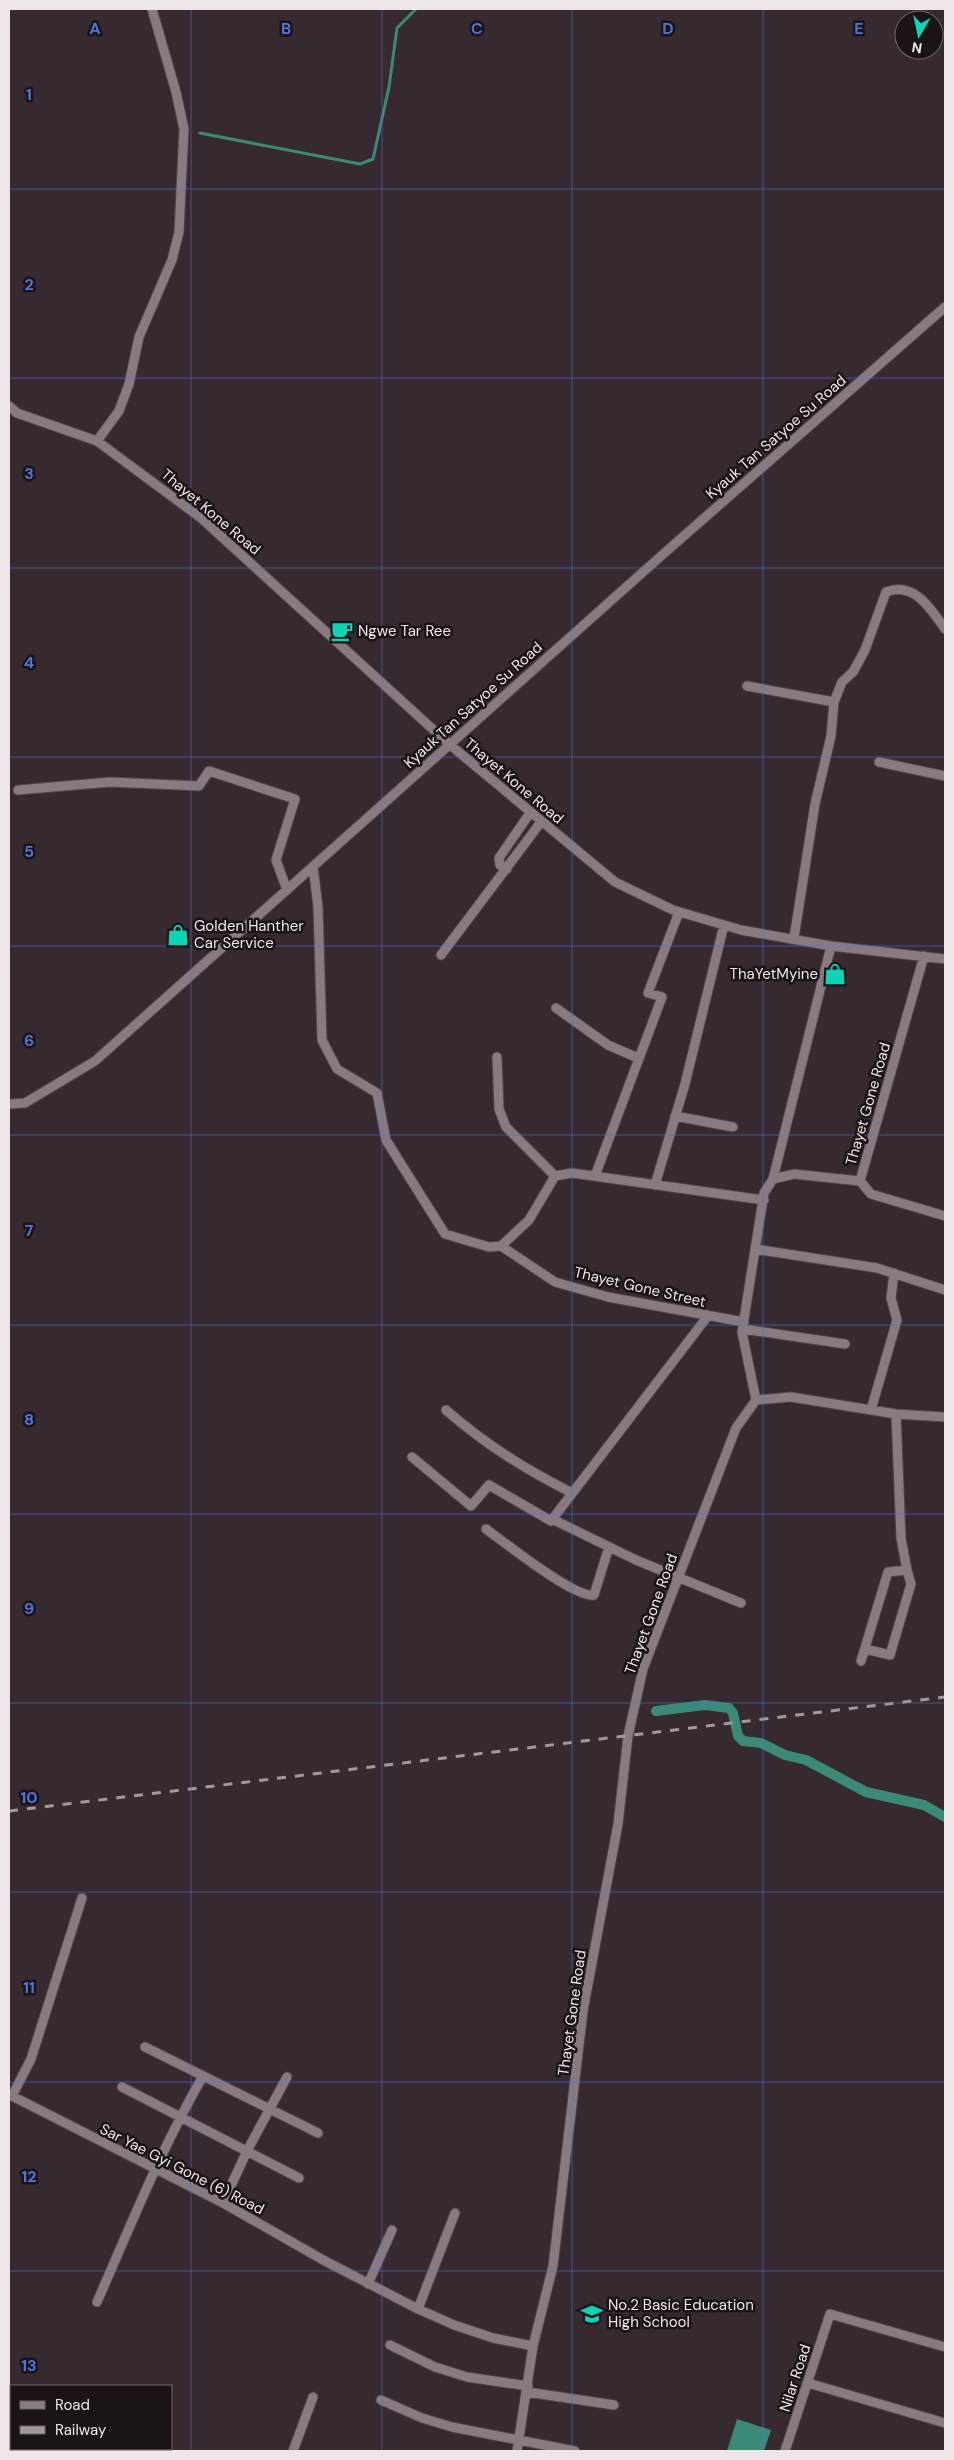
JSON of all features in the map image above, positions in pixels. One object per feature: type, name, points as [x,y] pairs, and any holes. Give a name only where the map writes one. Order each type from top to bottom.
[{"type":"street","points":[[97,441],[119,411],[129,384],[139,337],[172,260],[179,232],[184,130],[176,92],[152,9]]},
{"type":"street","name":"Kyauk Tan Satyoe Su Road","points":[[9,1104],[25,1103],[96,1061],[449,744],[945,308]]},
{"type":"street","name":"Thayet Kone Road","points":[[9,406],[17,413],[97,441],[201,518],[449,744],[540,822],[615,882],[680,912],[724,925],[831,946],[945,959]]},
{"type":"street","points":[[794,938],[815,804],[831,736],[834,702],[842,682],[853,672],[864,650],[886,592],[893,589],[914,593],[928,604],[945,629]]},
{"type":"street","points":[[747,686],[834,702]]},
{"type":"street","points":[[879,762],[945,776]]},
{"type":"street","points":[[18,790],[110,782],[199,786],[209,771],[295,799],[276,860],[287,890]]},
{"type":"street","points":[[506,869],[500,865],[499,858],[530,813]]},
{"type":"street","points":[[441,955],[540,822]]},
{"type":"street","name":"Thayet Gone Street","points":[[313,866],[318,907],[322,1040],[337,1069],[377,1093],[386,1140],[445,1234],[489,1247],[502,1246],[555,1282],[608,1297],[845,1344]]},
{"type":"street","points":[[595,1176],[662,997],[648,992],[680,912]]},
{"type":"street","points":[[655,1185],[675,1116],[724,925]]},
{"type":"street","points":[[831,946],[773,1179],[764,1193],[743,1325],[756,1400],[791,1397],[896,1414],[945,1418]]},
{"type":"street","name":"Thayet Gone Road","points":[[773,1179],[794,1174],[860,1181],[924,956]]},
{"type":"street","points":[[556,1008],[608,1045],[638,1058]]},
{"type":"street","points":[[497,1057],[499,1109],[506,1127],[555,1176]]},
{"type":"street","points":[[675,1116],[734,1127]]},
{"type":"street","points":[[502,1246],[529,1220],[555,1176],[572,1173],[764,1200]]},
{"type":"street","points":[[860,1181],[871,1194],[945,1216]]},
{"type":"street","points":[[756,1248],[876,1268],[945,1290]]},
{"type":"street","points":[[871,1410],[897,1320],[890,1298],[894,1273]]},
{"type":"street","points":[[552,1520],[706,1317]]},
{"type":"street","name":"Thayet Gone Road","points":[[517,2451],[533,2346],[553,2266],[584,2012],[618,1824],[628,1736],[644,1668],[736,1428],[756,1400]]},
{"type":"street","points":[[446,1410],[475,1436],[520,1466],[572,1493]]},
{"type":"street","points":[[865,1649],[890,1655],[911,1584],[901,1538],[896,1414]]},
{"type":"street","points":[[412,1457],[470,1506],[489,1485],[552,1520],[609,1547],[741,1602]]},
{"type":"street","points":[[486,1529],[556,1579],[588,1596],[594,1595],[609,1547]]},
{"type":"street","points":[[861,1661],[888,1572],[907,1570]]},
{"type":"street","name":"Sar Yae Gyi Gone (6) Road","points":[[82,1898],[31,2059],[10,2096],[223,2203],[368,2284],[418,2309],[454,2325],[492,2338],[533,2346]]},
{"type":"street","points":[[145,2047],[318,2133]]},
{"type":"street","points":[[97,2302],[145,2195],[153,2169],[203,2076]]},
{"type":"street","points":[[223,2203],[247,2151],[287,2078]]},
{"type":"street","points":[[122,2087],[299,2178]]},
{"type":"street","points":[[418,2309],[455,2213]]},
{"type":"street","points":[[368,2284],[392,2230]]},
{"type":"street","name":"Nilar Road","points":[[788,2450],[830,2314],[945,2347]]},
{"type":"street","points":[[390,2345],[435,2367],[467,2377],[614,2404]]},
{"type":"street","points":[[808,2383],[945,2423]]},
{"type":"street","points":[[293,2451],[313,2397]]},
{"type":"street","points":[[381,2400],[422,2418],[444,2424],[518,2441],[576,2451]]},
{"type":"shaded area","points":[[737,2419],[771,2430],[764,2451],[727,2451]]},
{"type":"waterway","points":[[200,133],[360,164],[373,159],[389,87],[397,28],[416,9]]},
{"type":"waterway","points":[[656,1711],[705,1705],[729,1708],[733,1713],[738,1736],[743,1741],[761,1743],[785,1755],[806,1760],[866,1792],[924,1805],[945,1817]]},
{"type":"railway","points":[[9,1811],[945,1697]]},
{"type":"place","name":"Ngwe Tar Ree","points":[[342,631]]},
{"type":"place","name":"Golden Hanther Car Service","points":[[178,935]]},
{"type":"place","name":"ThaYetMyine","points":[[835,974]]},
{"type":"place","name":"No.2 Basic Education High School","points":[[592,2314]]}]
